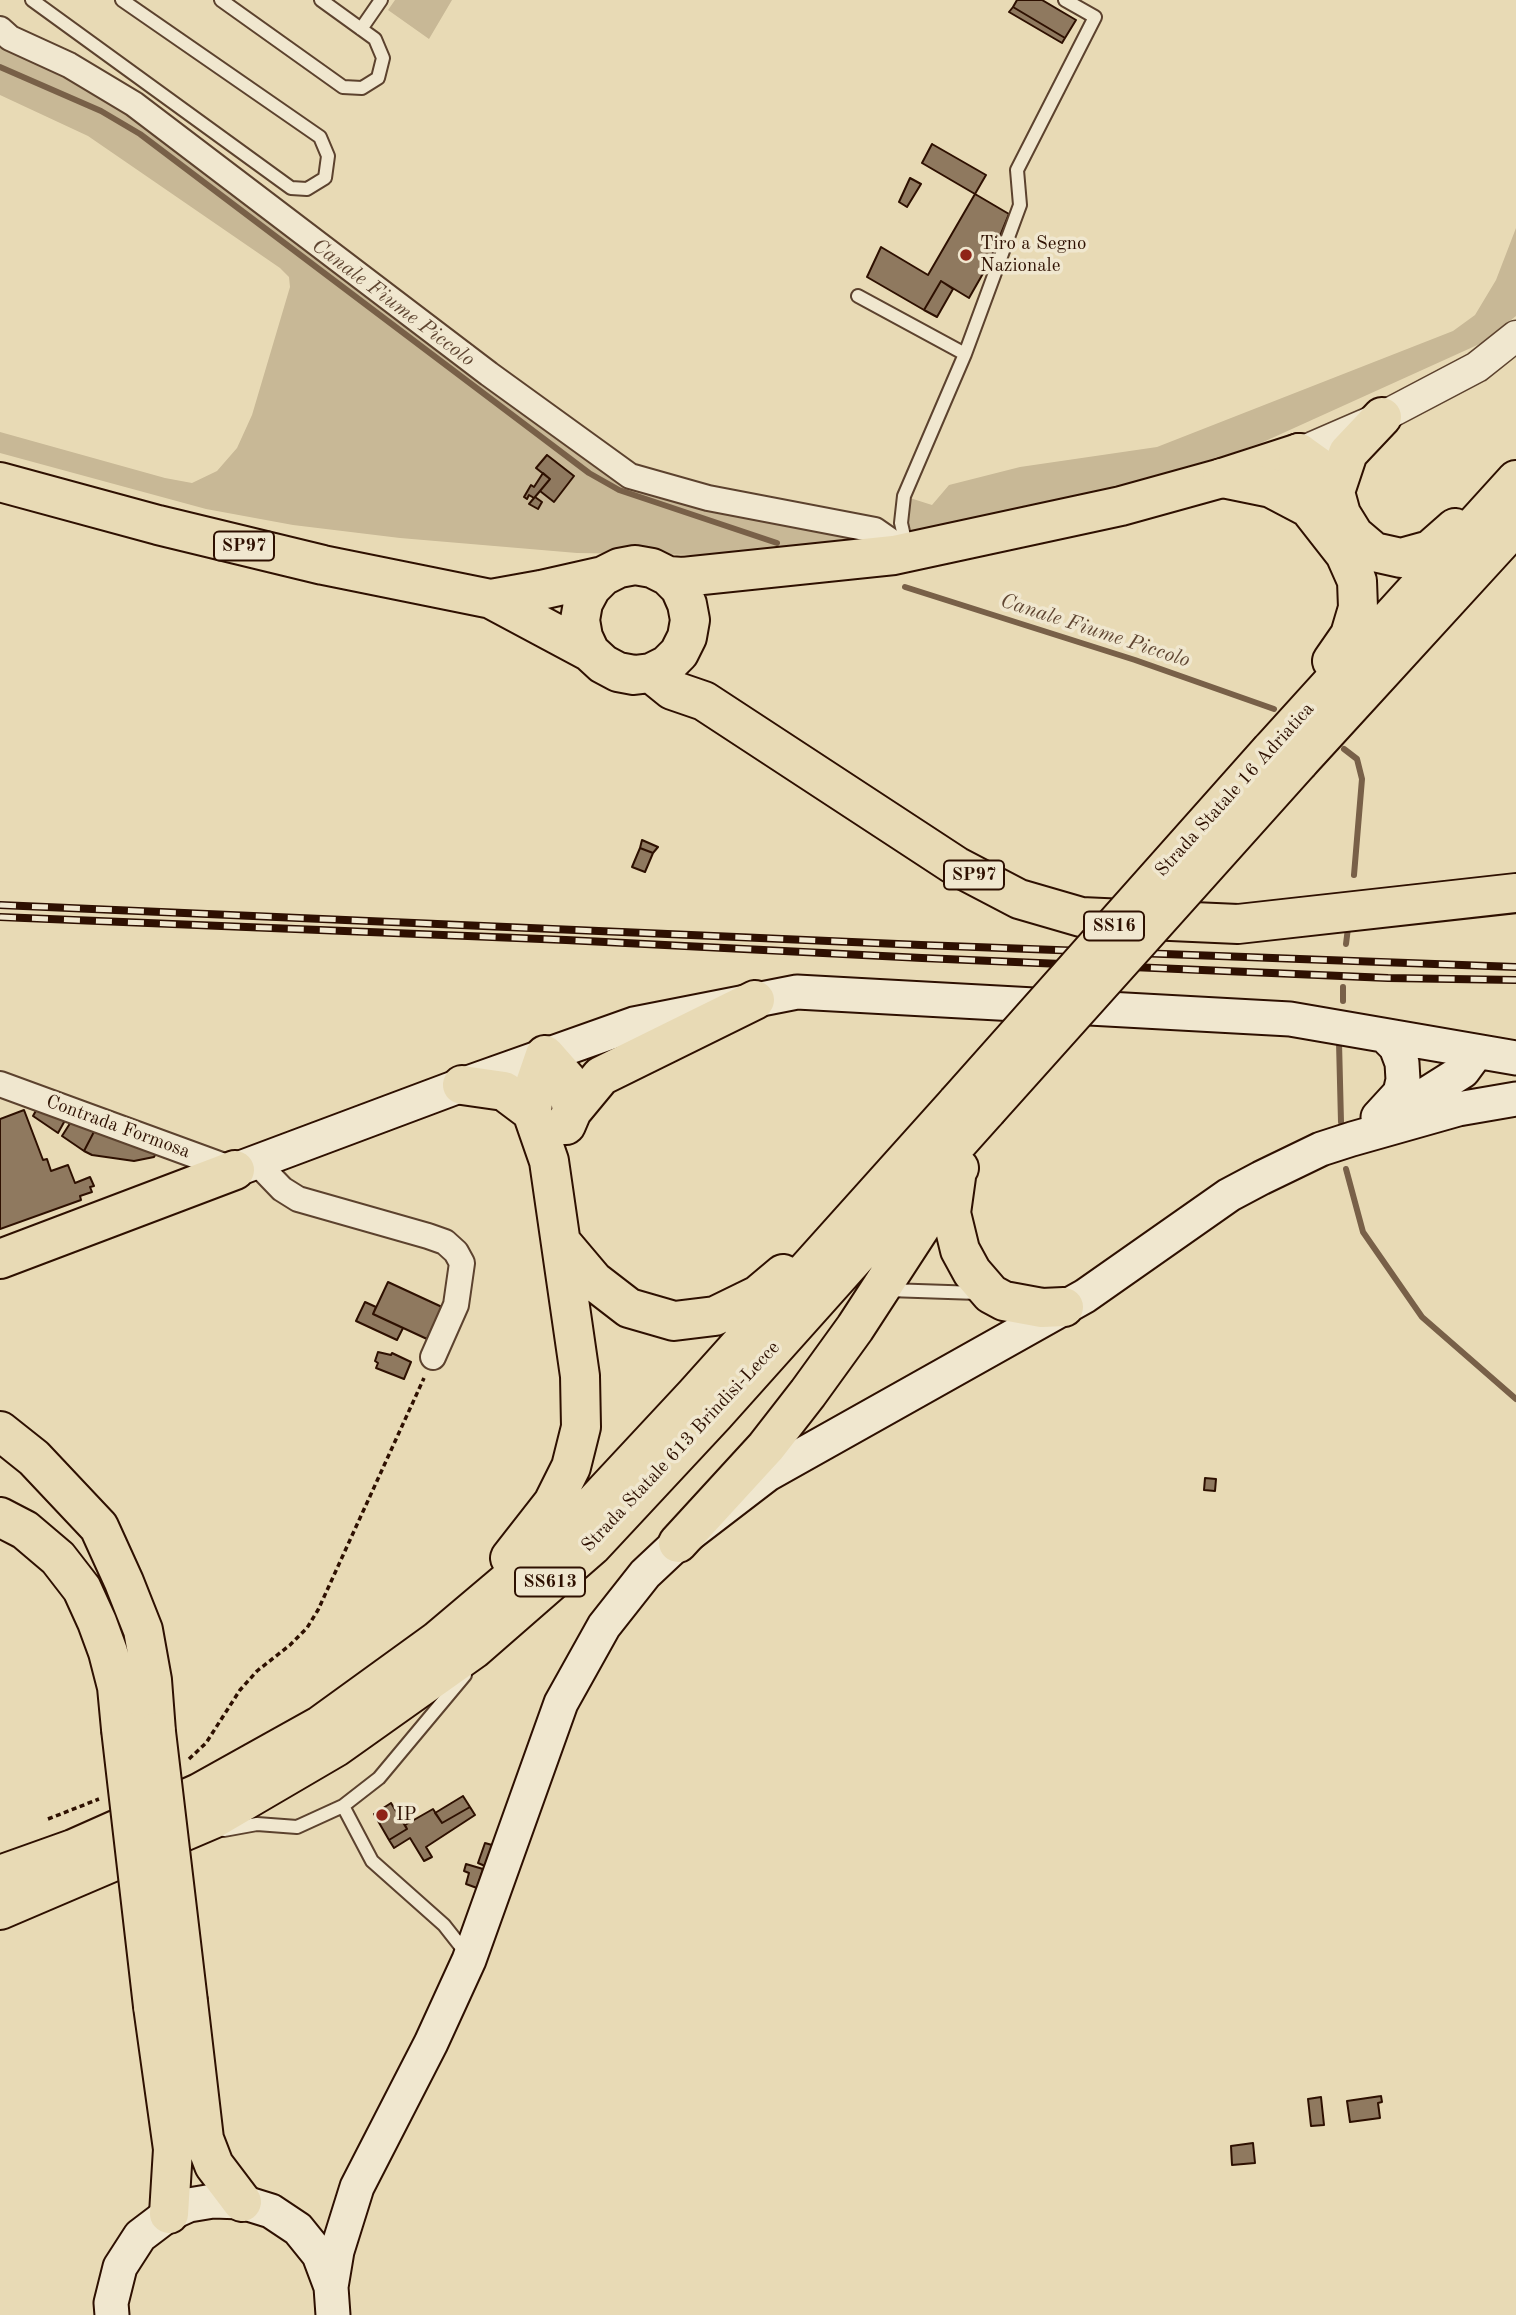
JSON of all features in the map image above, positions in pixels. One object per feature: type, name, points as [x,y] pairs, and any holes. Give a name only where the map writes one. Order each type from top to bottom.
[{"type":"main road","points":[[1322,500],[1348,453],[1382,417]]},
{"type":"main road","points":[[668,576],[908,553],[1121,506],[1299,453]]},
{"type":"main road","name":"SS16","points":[[1299,453],[1298,482],[1341,514],[1353,535],[1374,552],[1401,558],[1430,550],[1516,478]]},
{"type":"main road","name":"SS16","points":[[1222,478],[1322,500]]},
{"type":"main road","name":"Strada Statale 16 Adriatica","points":[[972,1106],[1285,756],[1516,478]]},
{"type":"main road","name":"SP97","points":[[0,482],[158,525],[323,565],[491,599],[590,652]]},
{"type":"main road","name":"SS16","points":[[1285,756],[1350,635],[1358,608],[1357,580],[1322,500]]},
{"type":"main road","name":"Strada Statale 16 Adriatica","points":[[1285,756],[1516,525]]},
{"type":"main road","points":[[635,565],[652,568],[668,576],[680,588],[690,621],[687,637],[679,653],[667,665],[651,673],[634,675],[618,672],[603,664],[590,652],[583,637],[580,620],[583,603],[591,588],[603,576],[619,568],[635,565]]},
{"type":"main road","points":[[690,621],[761,569]]},
{"type":"main road","name":"SP97","points":[[491,599],[603,576]]},
{"type":"main road","name":"SP97","points":[[651,673],[672,690],[704,701],[956,866],[1019,900],[1081,916],[1238,924],[1516,893]]},
{"type":"main road","name":"SP97","points":[[1320,915],[1516,870]]},
{"type":"main road","points":[[0,1259],[462,1085],[634,1024],[797,992],[1290,1019],[1516,1058]]},
{"type":"main road","points":[[549,1161],[572,1111],[601,1076],[755,1000]]},
{"type":"main road","points":[[1352,1139],[1382,1114],[1400,1093],[1403,1080],[1402,1063],[1395,1047],[1385,1036]]},
{"type":"main road","points":[[1458,1109],[1482,1096],[1491,1079],[1487,1062],[1477,1052]]},
{"type":"main road","points":[[1352,1139],[1463,1071],[1477,1052]]},
{"type":"main road","points":[[545,1055],[567,1080],[572,1111]]},
{"type":"main road","points":[[437,1641],[467,1600],[512,1556],[553,1503],[571,1466],[581,1427],[580,1376],[549,1161],[532,1112],[535,1084],[545,1055]]},
{"type":"main road","points":[[462,1085],[504,1091],[532,1112]]},
{"type":"main road","points":[[678,1543],[768,1474],[1115,1277],[1229,1195],[1291,1161],[1352,1139],[1458,1109],[1516,1099]]},
{"type":"main road","points":[[972,1106],[956,1174],[951,1213],[960,1250],[972,1272],[991,1294],[1021,1305],[1064,1307]]},
{"type":"main road","name":"Strada Statale 613 Brindisi-Lecce","points":[[2,1897],[73,1849],[199,1793],[321,1725],[437,1641],[573,1526],[695,1395],[862,1208],[972,1106]]},
{"type":"main road","name":"Strada Statale 613 Brindisi-Lecce","points":[[2,1897],[213,1819],[336,1747],[474,1649],[592,1546],[715,1414],[972,1106]]},
{"type":"main road","points":[[332,2301],[337,2251],[357,2187],[431,2043],[469,1960],[561,1703],[604,1626],[645,1574],[678,1543],[766,1447],[808,1394],[881,1290],[956,1174]]},
{"type":"main road","points":[[561,1242],[594,1281],[629,1308],[674,1321],[715,1316],[758,1295],[862,1208]]},
{"type":"main road","points":[[0,1432],[34,1458],[99,1527],[143,1630],[152,1680],[139,1730]]},
{"type":"main road","points":[[0,1517],[25,1530],[58,1558],[82,1590],[108,1651],[117,1687],[139,1730],[171,2004],[173,2149],[169,2214]]},
{"type":"main road","points":[[171,2004],[204,2139],[214,2165],[242,2202]]},
{"type":"main road","points":[[111,2315],[111,2303],[120,2267],[140,2236],[169,2214],[189,2205],[214,2201],[242,2202],[271,2211],[298,2229],[319,2255],[332,2301]]},
{"type":"street","points":[[0,29],[10,38],[69,65],[134,104],[500,382],[630,476],[708,498],[875,530],[908,553]]},
{"type":"street","points":[[1299,453],[1382,417],[1477,367],[1516,336]]},
{"type":"street","name":"Contrada Formosa","points":[[0,1084],[245,1166]]},
{"type":"street","points":[[245,1166],[298,1199],[428,1236],[445,1242],[456,1252],[462,1263],[456,1305],[433,1357]]},
{"type":"lane","points":[[32,0],[291,188],[307,188],[325,178],[328,156],[320,137],[122,0]]},
{"type":"lane","points":[[221,0],[343,86],[362,88],[378,78],[383,58],[375,39],[321,0]]},
{"type":"lane","points":[[361,29],[381,0]]},
{"type":"lane","points":[[908,553],[901,523],[904,496],[965,354],[1020,205],[1017,170],[1095,17],[1065,0]]},
{"type":"lane","points":[[858,296],[965,354]]},
{"type":"lane","points":[[881,1290],[925,1289],[991,1294]]},
{"type":"lane","points":[[571,1582],[600,1555],[651,1498],[715,1414]]},
{"type":"lane","points":[[217,1833],[229,1827],[257,1824],[297,1827],[343,1806],[379,1778],[459,1681],[476,1665]]},
{"type":"lane","points":[[343,1806],[372,1861],[444,1925],[469,1960]]},
{"type":"lane","points":[[2,1897],[32,1910],[180,1848]]},
{"type":"lane","points":[[444,1925],[468,1929],[481,1926]]},
{"type":"path","points":[[186,1761],[206,1743],[240,1690],[257,1671],[307,1628],[318,1610],[433,1357]]},
{"type":"path","points":[[48,1819],[104,1797]]},
{"type":"shaded area","points":[[395,0],[452,0],[429,39],[388,10]]},
{"type":"shaded area","points":[[0,42],[130,110],[588,455],[868,539],[834,547],[699,555],[577,553],[400,538],[293,525],[206,509],[0,453],[0,432],[192,483],[217,471],[237,448],[252,415],[290,287],[289,277],[280,268],[88,136],[0,95]]},
{"type":"shaded area","points":[[1516,228],[1516,316],[1484,342],[1261,443],[1144,484],[909,533],[905,525],[910,498],[932,505],[949,485],[1020,467],[1157,447],[1453,331],[1475,315],[1496,280]]},
{"type":"building","points":[[1017,0],[1042,0],[1076,20],[1065,38],[1013,7]]},
{"type":"building","points":[[1013,7],[1065,38],[1062,43],[1009,12]]},
{"type":"building","points":[[932,144],[986,175],[975,194],[922,163]]},
{"type":"building","points":[[910,178],[921,184],[907,207],[899,202]]},
{"type":"building","name":"Tiro a Segno Nazionale","points":[[975,194],[1009,214],[989,263],[969,298],[941,281],[924,310],[867,277],[881,247],[928,275]]},
{"type":"building","points":[[941,281],[953,289],[937,317],[924,310]]},
{"type":"building","points":[[547,455],[574,476],[554,502],[540,491],[550,479],[536,468]]},
{"type":"building","points":[[543,473],[550,479],[535,497],[542,502],[538,509],[529,504],[534,498],[529,495],[527,499],[524,497]]},
{"type":"building","points":[[642,840],[658,847],[653,853],[640,848]]},
{"type":"building","points":[[640,848],[653,853],[645,872],[632,867]]},
{"type":"building","points":[[39,1105],[68,1115],[58,1133],[33,1116]]},
{"type":"building","points":[[24,1110],[43,1160],[47,1159],[51,1171],[68,1165],[75,1183],[90,1177],[94,1186],[90,1187],[92,1192],[80,1196],[81,1200],[0,1229],[0,1119]]},
{"type":"building","points":[[74,1117],[97,1126],[84,1151],[62,1136]]},
{"type":"building","points":[[97,1126],[159,1148],[154,1157],[134,1161],[92,1155],[84,1151]]},
{"type":"building","points":[[388,1282],[442,1307],[427,1339],[373,1314]]},
{"type":"building","points":[[365,1302],[376,1307],[373,1314],[403,1328],[397,1340],[356,1321]]},
{"type":"building","points":[[378,1352],[392,1353],[411,1362],[404,1379],[376,1368]]},
{"type":"building","points":[[1205,1478],[1216,1479],[1215,1491],[1204,1490]]},
{"type":"building","points":[[463,1796],[470,1807],[442,1823],[435,1813]]},
{"type":"building","points":[[391,1803],[407,1829],[389,1840],[374,1814]]},
{"type":"building","points":[[470,1807],[475,1815],[426,1847],[432,1857],[424,1861],[410,1838],[394,1848],[389,1840],[407,1829],[405,1825],[433,1809],[442,1823]]},
{"type":"building","points":[[485,1843],[492,1845],[485,1866],[478,1863]]},
{"type":"building","points":[[466,1864],[483,1869],[477,1888],[466,1884],[469,1873],[464,1871]]},
{"type":"building","points":[[1381,2096],[1382,2102],[1378,2103],[1380,2118],[1350,2122],[1347,2101]]},
{"type":"building","points":[[1321,2097],[1324,2125],[1311,2126],[1308,2099]]},
{"type":"building","points":[[1253,2143],[1255,2163],[1232,2165],[1231,2146]]},
{"type":"waterway","name":"Canale Fiume Piccolo","points":[[0,67],[101,111],[140,134],[589,473],[619,490],[777,543]]},
{"type":"waterway","name":"Canale Fiume Piccolo","points":[[905,587],[1135,660],[1274,709]]},
{"type":"waterway","name":"Canale Fiume Piccolo","points":[[1344,749],[1357,759],[1362,779],[1354,875]]},
{"type":"waterway","name":"Canale Fiume Piccolo","points":[[1346,944],[1348,928]]},
{"type":"waterway","name":"Canale Fiume Piccolo","points":[[1343,987],[1343,1001]]},
{"type":"waterway","name":"Canale Fiume Piccolo","points":[[1339,1042],[1341,1122]]},
{"type":"waterway","name":"Canale Fiume Piccolo","points":[[1346,1169],[1363,1232],[1422,1317],[1516,1399]]},
{"type":"railway","points":[[0,905],[921,945],[1516,967]]},
{"type":"railway","points":[[0,917],[1388,978],[1516,980]]},
{"type":"place","name":"Tiro a Segno Nazionale","points":[[966,255]]},
{"type":"place","name":"IP","points":[[382,1815]]}]
